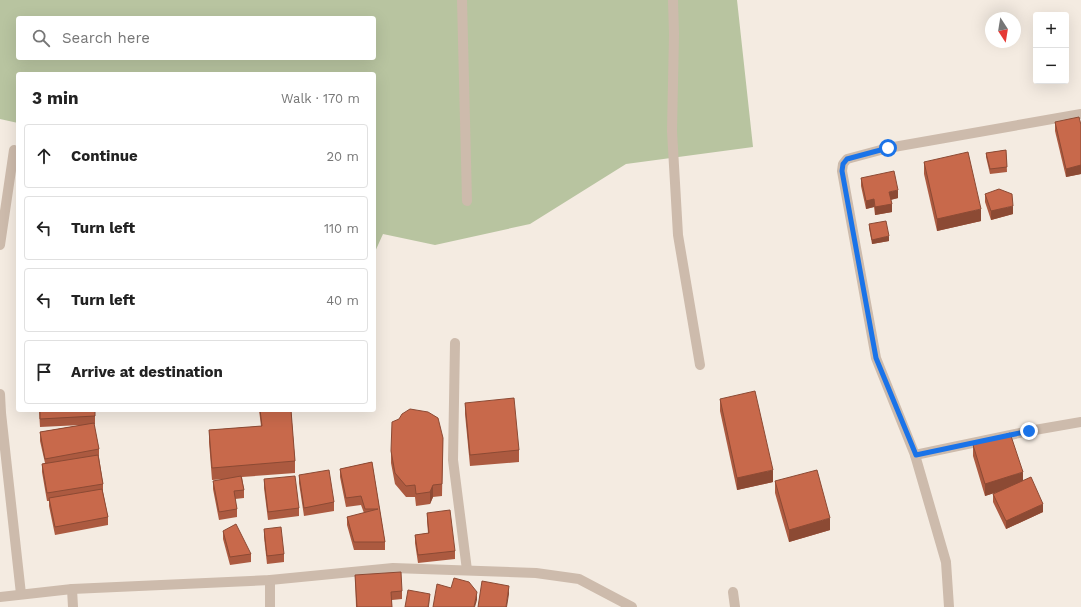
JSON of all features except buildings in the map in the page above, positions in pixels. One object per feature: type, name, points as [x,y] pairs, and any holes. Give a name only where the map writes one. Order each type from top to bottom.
[{"type":"street","points":[[462,0],[466,201]]},
{"type":"street","points":[[673,0],[674,34],[672,131],[678,236],[700,365]]},
{"type":"street","points":[[949,607],[946,562],[916,455],[876,358],[842,171],[843,164],[847,159],[888,148],[1081,114]]},
{"type":"street","points":[[0,245],[14,150]]},
{"type":"street","points":[[455,342],[453,460],[467,570]]},
{"type":"street","points":[[0,394],[21,594]]},
{"type":"street","points":[[916,455],[1029,431],[1081,422]]},
{"type":"street","points":[[0,597],[72,590],[270,580],[393,568],[536,573],[579,579],[632,607]]},
{"type":"street","points":[[270,580],[270,607]]},
{"type":"street","points":[[72,590],[73,607]]},
{"type":"street","points":[[733,592],[736,607]]},
{"type":"green space","points":[[0,0],[737,0],[753,147],[626,164],[530,224],[435,245],[383,234],[376,250],[376,72],[16,72],[16,123],[0,119]]},
{"type":"route","points":[[888,148],[847,159],[843,164],[842,171],[876,358],[916,455],[1029,431]]}]
